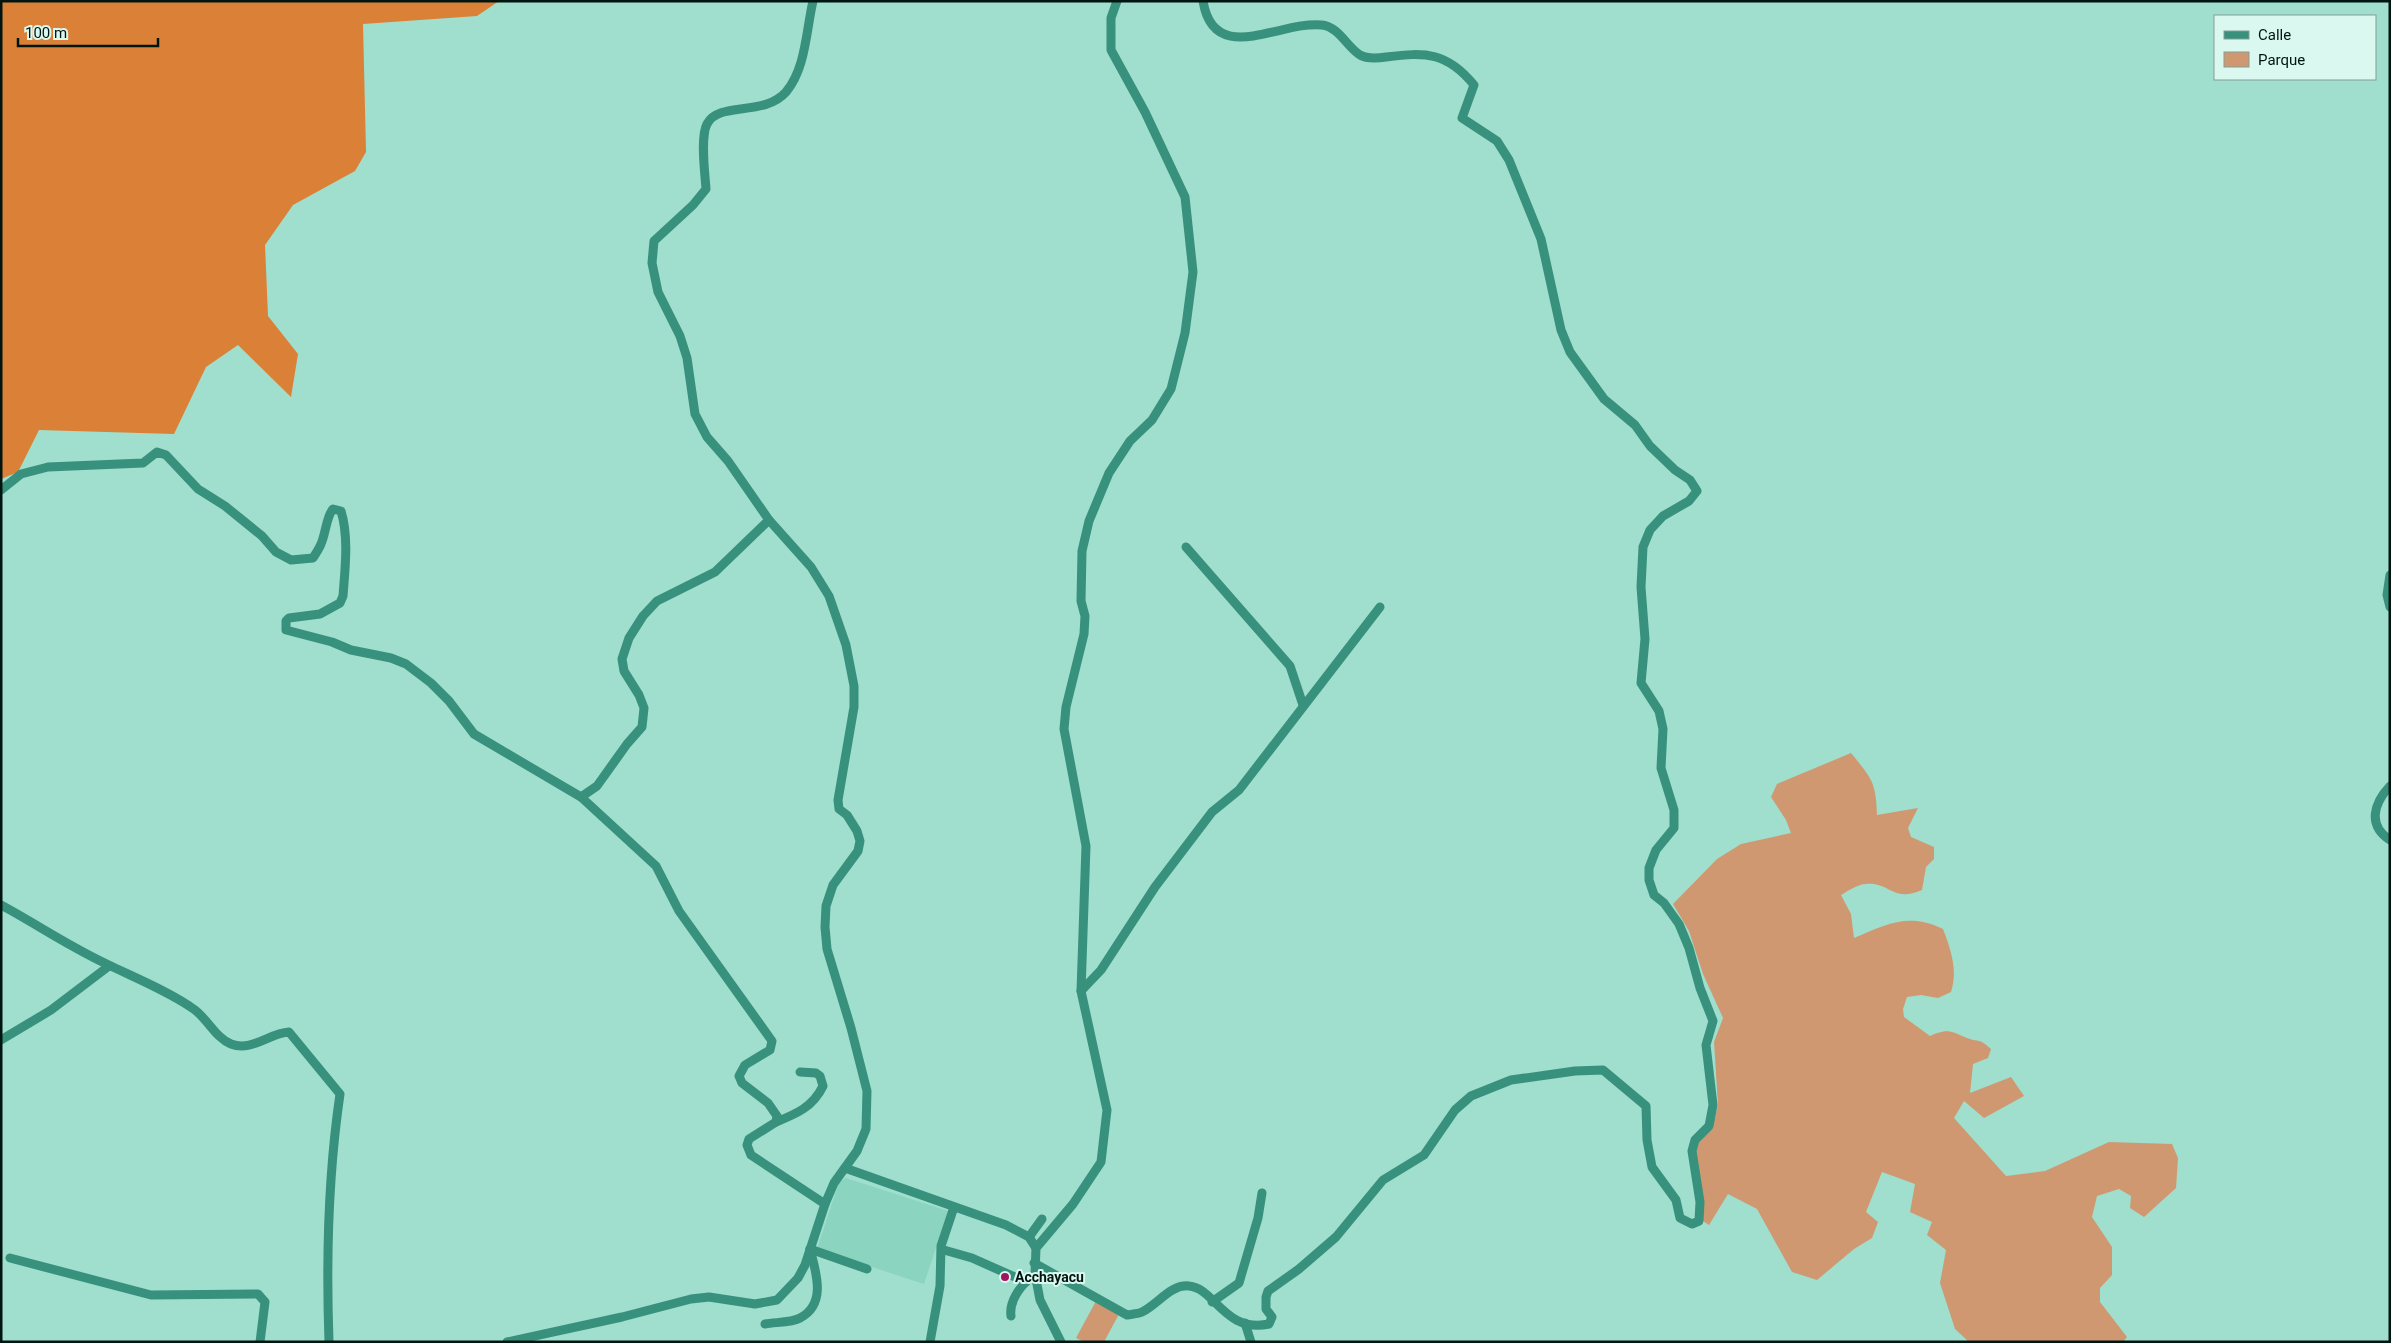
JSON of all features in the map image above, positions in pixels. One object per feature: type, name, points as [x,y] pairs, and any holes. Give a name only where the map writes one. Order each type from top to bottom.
[{"type":"street","points":[[507,1342],[691,1300],[719,1298],[755,1304],[777,1300],[798,1278],[834,1183],[857,1151],[866,1129],[867,1091],[852,1028],[827,949],[825,927],[826,906],[833,885],[858,851],[860,841],[857,831],[847,815],[839,809],[838,800],[854,707],[854,686],[846,645],[829,596],[811,567],[769,520],[728,461],[707,437],[695,414],[687,358],[680,336],[658,292],[652,263],[654,241],[693,205],[706,189],[704,137],[706,124],[714,116],[726,110],[758,108],[784,94],[794,82],[800,67],[813,1]]},
{"type":"street","points":[[1061,1342],[1040,1300],[1034,1263],[1036,1248],[1067,1211],[1101,1162],[1106,1133],[1107,1110],[1081,992],[1086,846],[1064,729],[1066,707],[1084,634],[1085,616],[1081,601],[1082,551],[1089,521],[1109,472],[1130,441],[1152,420],[1171,389],[1185,333],[1193,272],[1185,198],[1145,112],[1111,50],[1111,18],[1117,1]]},
{"type":"street","points":[[1034,1263],[1127,1315],[1141,1313],[1175,1287],[1187,1285],[1197,1287],[1230,1317],[1254,1326],[1269,1324],[1272,1317],[1266,1309],[1268,1291],[1299,1270],[1336,1237],[1383,1180],[1424,1155],[1456,1110],[1471,1096],[1510,1080],[1575,1071],[1603,1070],[1646,1106],[1647,1140],[1652,1167],[1676,1200],[1680,1218],[1692,1224],[1699,1221],[1700,1202],[1692,1151],[1695,1140],[1708,1126],[1713,1105],[1706,1045],[1713,1021],[1679,924],[1664,903],[1654,895],[1649,880],[1649,868],[1656,850],[1674,828],[1674,810],[1661,768],[1663,729],[1659,711],[1641,683],[1645,639],[1641,587],[1643,547],[1650,530],[1663,516],[1689,501],[1697,491],[1690,480],[1675,470],[1656,452],[1635,425],[1604,399],[1570,352],[1561,330],[1542,239],[1509,160],[1498,141],[1462,118],[1474,85],[1461,69],[1431,54],[1377,58],[1361,56],[1342,36],[1323,25],[1265,34],[1228,36],[1217,31],[1209,22],[1204,1]]},
{"type":"street","points":[[1,490],[21,474],[48,466],[143,463],[157,452],[166,455],[198,489],[225,506],[262,536],[276,552],[291,560],[313,558],[321,544],[330,514],[333,509],[341,511],[345,524],[345,547],[343,596],[340,603],[320,614],[288,618],[286,630],[332,642],[351,650],[391,658],[406,664],[431,683],[449,701],[474,734],[581,797],[656,866],[679,911],[772,1041],[770,1050],[745,1065],[739,1076],[742,1083],[768,1103],[777,1116],[776,1122]]},
{"type":"street","points":[[581,797],[598,786],[627,744],[642,727],[644,708],[640,695],[624,671],[622,658],[629,638],[643,616],[657,601],[715,572],[769,520]]},
{"type":"street","points":[[1186,547],[1290,666],[1303,705]]},
{"type":"street","points":[[2390,575],[2388,595],[2390,606]]},
{"type":"street","points":[[1081,992],[1101,970],[1155,887],[1212,812],[1239,790],[1380,607]]},
{"type":"street","points":[[2390,786],[2379,797],[2374,818],[2379,829],[2390,840]]},
{"type":"street","points":[[1,905],[109,966],[196,1010],[223,1040],[231,1044],[242,1046],[254,1044],[281,1032],[289,1032],[340,1094],[334,1136],[326,1266],[329,1342]]},
{"type":"street","points":[[1,1040],[51,1010],[109,966]]},
{"type":"street","points":[[800,1072],[816,1073],[820,1076],[823,1086],[817,1099],[804,1110],[776,1122],[749,1139],[747,1145],[751,1155],[825,1204]]},
{"type":"street","points":[[845,1168],[1006,1225],[1029,1238],[1036,1248]]},
{"type":"street","points":[[1212,1302],[1239,1283],[1258,1218],[1262,1193]]},
{"type":"street","points":[[930,1342],[940,1286],[941,1246],[954,1207]]},
{"type":"street","points":[[1029,1238],[1042,1219]]},
{"type":"street","points":[[810,1249],[868,1268]]},
{"type":"street","points":[[765,1324],[800,1318],[813,1307],[818,1296],[816,1274],[810,1249]]},
{"type":"street","points":[[944,1250],[972,1258],[1026,1282]]},
{"type":"street","points":[[10,1258],[151,1294],[258,1294],[265,1302],[260,1342]]},
{"type":"street","points":[[1011,1316],[1010,1309],[1016,1294],[1035,1274]]},
{"type":"street","points":[[1244,1323],[1250,1342]]},
{"type":"shaded area","points":[[1,1],[499,1],[477,16],[363,24],[366,152],[355,171],[293,205],[265,245],[268,316],[298,354],[291,397],[238,345],[206,367],[174,434],[39,430],[18,472],[1,479]]},
{"type":"shaded area","points":[[846,1178],[948,1211],[924,1284],[817,1249],[839,1182]]},
{"type":"green space","points":[[1851,753],[1872,781],[1877,815],[1918,808],[1908,828],[1911,837],[1934,847],[1934,859],[1926,867],[1922,890],[1904,894],[1874,884],[1863,884],[1841,895],[1851,914],[1854,938],[1877,928],[1898,922],[1919,921],[1943,929],[1954,968],[1951,992],[1938,998],[1921,995],[1907,997],[1903,1009],[1904,1017],[1930,1036],[1949,1031],[1981,1042],[1991,1049],[1988,1058],[1973,1064],[1970,1093],[2011,1077],[2024,1096],[1984,1118],[1964,1101],[1954,1118],[2006,1176],[2045,1171],[2109,1142],[2172,1144],[2178,1158],[2176,1188],[2144,1217],[2130,1208],[2131,1196],[2119,1189],[2097,1196],[2092,1217],[2112,1247],[2112,1275],[2100,1288],[2100,1302],[2127,1337],[2123,1342],[1969,1342],[1955,1329],[1940,1283],[1946,1250],[1927,1235],[1932,1222],[1910,1212],[1915,1184],[1882,1172],[1866,1212],[1878,1222],[1872,1238],[1854,1249],[1817,1280],[1792,1272],[1757,1209],[1728,1194],[1709,1225],[1700,1219],[1693,1152],[1695,1141],[1715,1118],[1718,1105],[1714,1042],[1723,1018],[1703,974],[1689,931],[1673,904],[1717,859],[1741,844],[1791,833],[1786,820],[1771,797],[1777,784]]},
{"type":"green space","points":[[1096,1301],[1119,1314],[1104,1342],[1084,1342],[1076,1338]]},
{"type":"place","name":"Acchayacu","points":[[1005,1277]]}]
